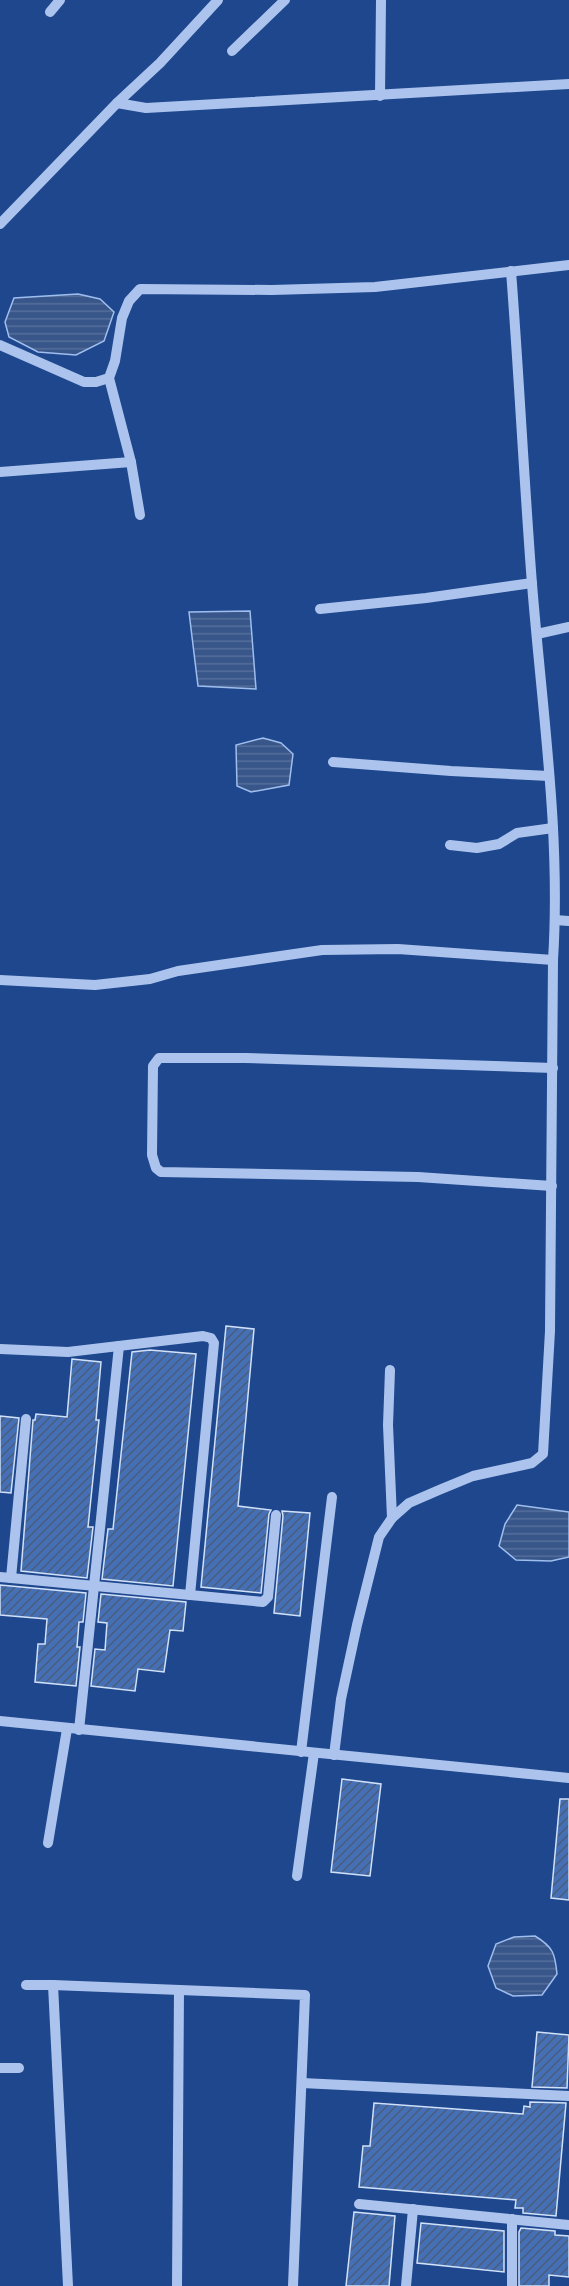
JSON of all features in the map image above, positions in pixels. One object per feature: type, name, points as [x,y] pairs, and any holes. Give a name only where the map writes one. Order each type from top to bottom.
[{"type":"street","points":[[50,12],[60,0]]},
{"type":"street","points":[[0,224],[117,103],[160,63],[218,0]]},
{"type":"street","points":[[232,51],[285,0]]},
{"type":"street","points":[[380,96],[381,0]]},
{"type":"street","points":[[117,103],[146,108],[569,84]]},
{"type":"street","points":[[140,515],[131,462],[109,378],[115,361],[122,318],[129,301],[140,289],[272,290],[375,287],[569,265]]},
{"type":"street","points":[[334,1755],[341,1699],[360,1614],[379,1537],[392,1518],[409,1503],[439,1490],[473,1476],[532,1463],[543,1454],[550,1331],[555,920],[553,828],[532,583],[511,271]]},
{"type":"street","points":[[0,345],[84,382],[96,382],[109,378]]},
{"type":"street","points":[[0,472],[131,462]]},
{"type":"street","points":[[320,609],[426,598],[532,583]]},
{"type":"street","points":[[537,634],[569,627]]},
{"type":"street","points":[[333,762],[549,776]]},
{"type":"street","points":[[450,845],[477,848],[499,844],[517,833],[553,828]]},
{"type":"street","points":[[555,920],[569,921]]},
{"type":"street","points":[[0,980],[95,985],[150,979],[178,971],[322,950],[398,949],[553,960]]},
{"type":"street","points":[[552,1068],[245,1058],[159,1058],[153,1066],[152,1155],[156,1168],[161,1172],[418,1177],[552,1186]]},
{"type":"street","points":[[0,1349],[68,1352],[204,1336],[211,1338],[214,1342],[190,1595]]},
{"type":"street","points":[[79,1730],[119,1346]]},
{"type":"street","points":[[390,1370],[388,1425],[392,1518]]},
{"type":"street","points":[[26,1419],[5,1577],[266,1600],[276,1515]]},
{"type":"street","points":[[301,1752],[332,1497]]},
{"type":"street","points":[[0,1722],[569,1778]]},
{"type":"street","points":[[48,1843],[67,1729]]},
{"type":"street","points":[[297,1876],[314,1753]]},
{"type":"street","points":[[26,1985],[305,1995],[292,2286]]},
{"type":"street","points":[[53,1985],[68,2286]]},
{"type":"street","points":[[177,2286],[179,1990]]},
{"type":"street","points":[[0,2068],[18,2068]]},
{"type":"street","points":[[302,2083],[569,2096]]},
{"type":"street","points":[[359,2204],[569,2225]]},
{"type":"street","points":[[406,2286],[413,2209]]},
{"type":"street","points":[[512,2286],[513,2219]]},
{"type":"water","points":[[78,294],[100,299],[114,312],[104,341],[76,355],[38,352],[9,337],[5,322],[14,298]]},
{"type":"water","points":[[250,611],[256,689],[198,686],[189,612]]},
{"type":"water","points":[[263,738],[281,743],[293,754],[289,785],[251,792],[237,786],[236,745]]},
{"type":"water","points":[[517,1505],[569,1512],[569,1557],[551,1561],[516,1560],[499,1546],[505,1524]]},
{"type":"water","points":[[535,1936],[549,1947],[554,1956],[557,1974],[542,1995],[513,1996],[496,1988],[488,1966],[496,1944],[514,1937]]},
{"type":"building","points":[[226,1326],[254,1329],[238,1506],[271,1510],[261,1593],[201,1587]]},
{"type":"building","points":[[150,1350],[196,1354],[173,1586],[102,1579],[108,1529],[113,1529],[132,1352]]},
{"type":"building","points":[[72,1359],[101,1362],[96,1420],[99,1420],[88,1527],[93,1527],[87,1578],[21,1571],[33,1420],[36,1414],[67,1417]]},
{"type":"building","points":[[0,1416],[19,1418],[11,1493],[0,1492]]},
{"type":"building","points":[[282,1511],[310,1513],[300,1616],[274,1613]]},
{"type":"building","points":[[0,1585],[86,1593],[83,1622],[79,1622],[77,1647],[80,1647],[76,1686],[35,1682],[38,1644],[45,1644],[47,1619],[0,1615]]},
{"type":"building","points":[[101,1594],[186,1602],[183,1631],[170,1630],[164,1672],[138,1669],[135,1691],[91,1686],[95,1649],[105,1650],[107,1623],[98,1622]]},
{"type":"building","points":[[342,1779],[381,1784],[370,1876],[331,1872]]},
{"type":"building","points":[[560,1799],[569,1799],[569,1900],[551,1898]]},
{"type":"building","points":[[537,2032],[569,2035],[567,2088],[532,2087]]},
{"type":"building","points":[[530,2102],[566,2103],[556,2216],[523,2213],[523,2208],[515,2208],[516,2200],[359,2187],[363,2146],[370,2146],[374,2103],[523,2114],[524,2106],[530,2107]]},
{"type":"building","points":[[354,2212],[395,2216],[389,2286],[346,2286]]},
{"type":"building","points":[[421,2223],[504,2231],[504,2272],[417,2263]]},
{"type":"building","points":[[521,2228],[555,2231],[555,2235],[569,2236],[569,2277],[549,2275],[549,2286],[519,2286],[519,2232]]}]
